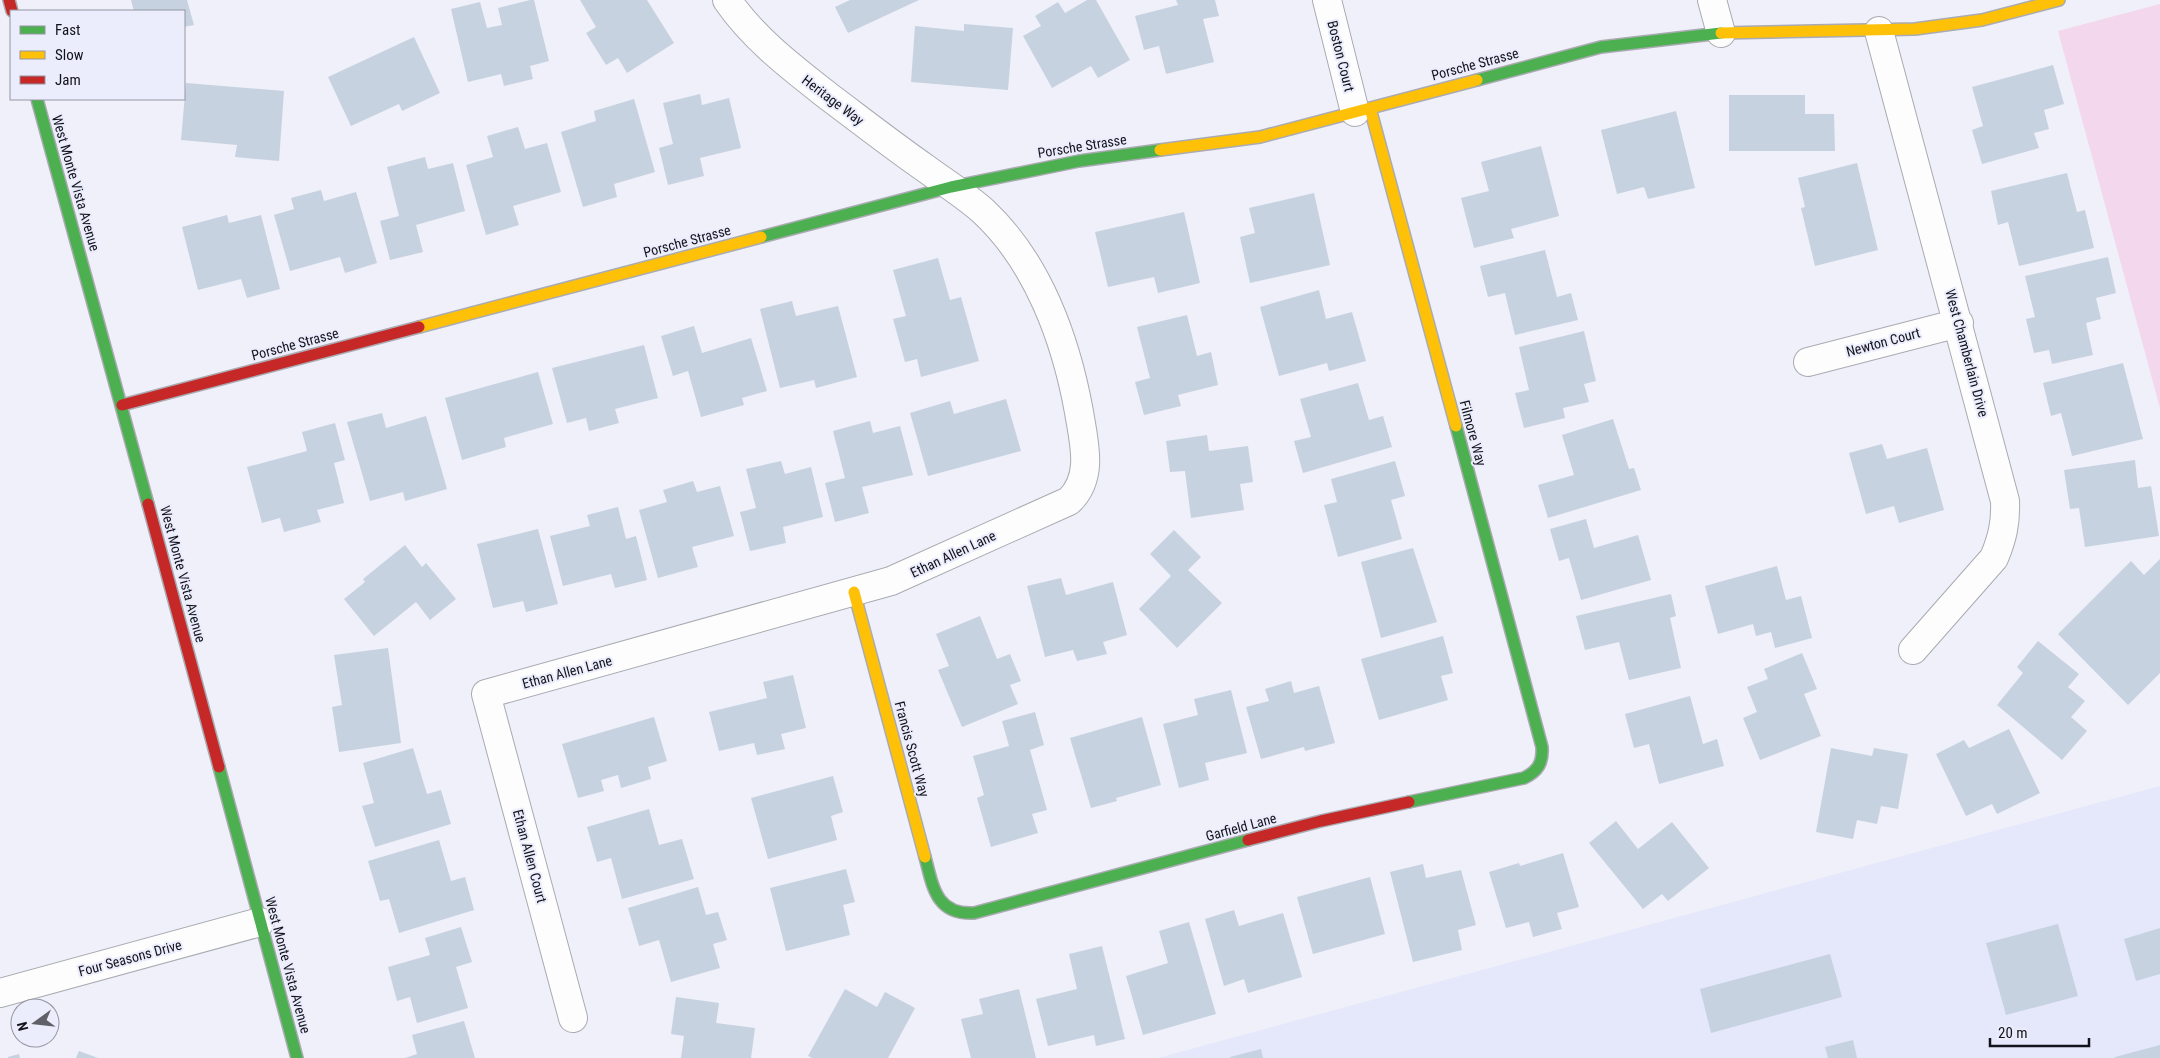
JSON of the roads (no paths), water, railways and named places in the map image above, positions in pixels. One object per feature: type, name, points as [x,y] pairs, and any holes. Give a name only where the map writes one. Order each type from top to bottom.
[{"type":"street","name":"Heritage Way","points":[[727,0],[746,24],[786,64],[951,187]]},
{"type":"street","name":"Boston Court","points":[[1327,0],[1362,110]]},
{"type":"street","points":[[1712,0],[1721,33]]},
{"type":"street","name":"Porsche Strasse","points":[[122,405],[951,187],[1079,160],[1260,137],[1601,47],[1682,36],[1721,33],[1880,31],[1974,21],[2059,0]]},
{"type":"street","name":"West Chamberlain Drive","points":[[1880,31],[2001,482],[2006,521],[2002,540],[1994,558],[1913,650]]},
{"type":"street","name":"West Monte Vista Avenue","points":[[37,100],[122,405],[297,1058]]},
{"type":"street","name":"Filmore Way","points":[[1362,110],[1542,747],[1541,766]]},
{"type":"street","name":"Ethan Allen Lane","points":[[486,694],[892,581],[1055,508],[1068,501],[1078,492],[1085,477],[1086,459],[1074,385],[1065,349],[1052,316],[1013,246],[982,210],[951,187]]},
{"type":"street","name":"Newton Court","points":[[1808,362],[1959,323]]},
{"type":"street","name":"Francis Scott Way","points":[[854,592],[934,890],[940,902],[948,910]]},
{"type":"street","name":"Ethan Allen Court","points":[[486,694],[573,1018]]},
{"type":"street","name":"Garfield Lane","points":[[948,910],[960,914],[974,913],[1320,820],[1524,778],[1534,773],[1541,766]]},
{"type":"street","name":"Four Seasons Drive","points":[[0,993],[260,922]]}]
